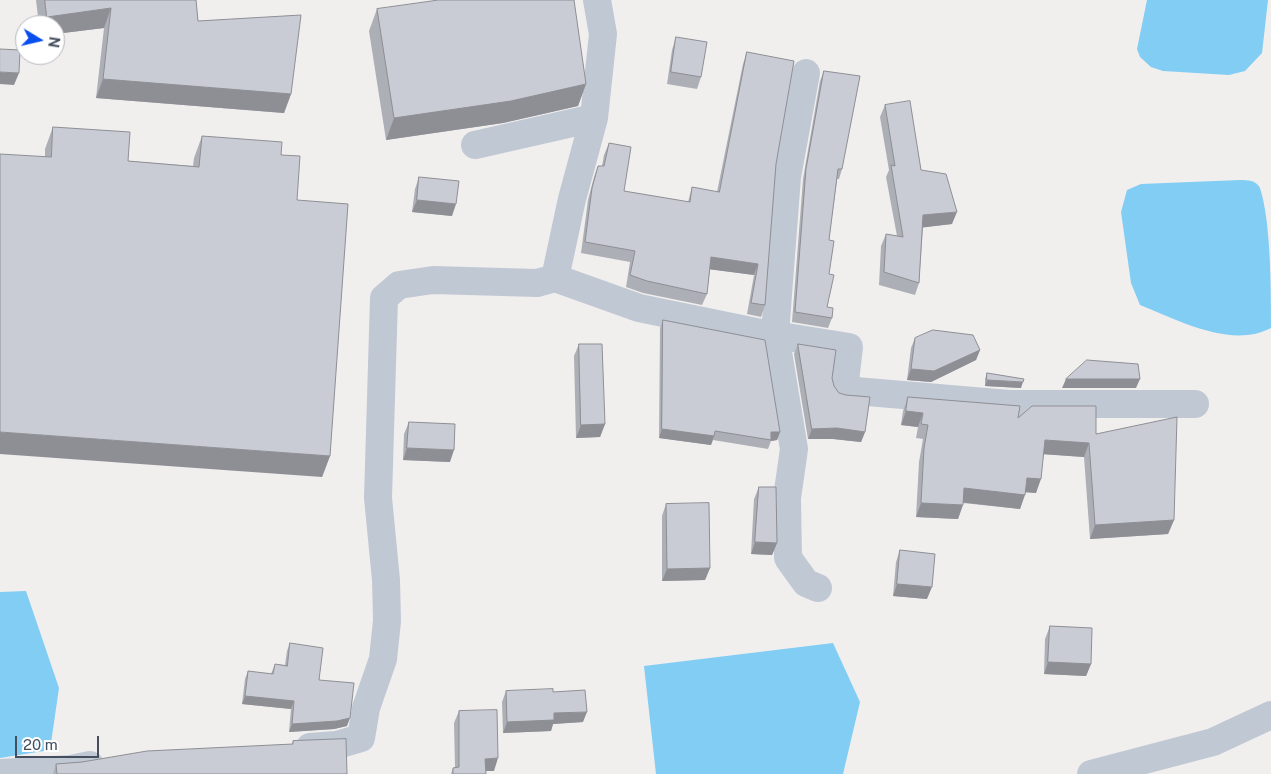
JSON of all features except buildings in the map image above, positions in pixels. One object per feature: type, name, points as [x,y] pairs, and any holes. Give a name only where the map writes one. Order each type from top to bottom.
[{"type":"street","points":[[556,278],[572,199],[594,118],[604,34],[597,0]]},
{"type":"street","points":[[806,73],[787,177],[776,334],[794,449],[788,498],[788,558],[806,583],[818,588]]},
{"type":"street","points":[[475,145],[594,118]]},
{"type":"street","points":[[281,748],[337,745],[361,738],[366,708],[382,659],[387,621],[386,580],[378,498],[384,298],[399,285],[433,280],[537,283],[556,278],[638,308],[849,347],[844,390],[1009,404],[1195,404]]},
{"type":"street","points":[[1091,774],[1213,742],[1271,715]]},
{"type":"street","points":[[0,774],[71,769],[119,760]]},
{"type":"water","points":[[1147,0],[1268,0],[1262,53],[1245,71],[1229,75],[1163,71],[1151,67],[1140,57],[1137,49]]},
{"type":"water","points":[[1249,180],[1256,183],[1260,188],[1264,202],[1270,256],[1271,328],[1255,334],[1222,334],[1188,324],[1140,305],[1131,283],[1121,212],[1127,190],[1141,184]]},
{"type":"water","points":[[26,591],[59,688],[50,750],[0,758],[0,592]]},
{"type":"water","points":[[833,643],[860,702],[843,774],[656,774],[644,666]]}]
